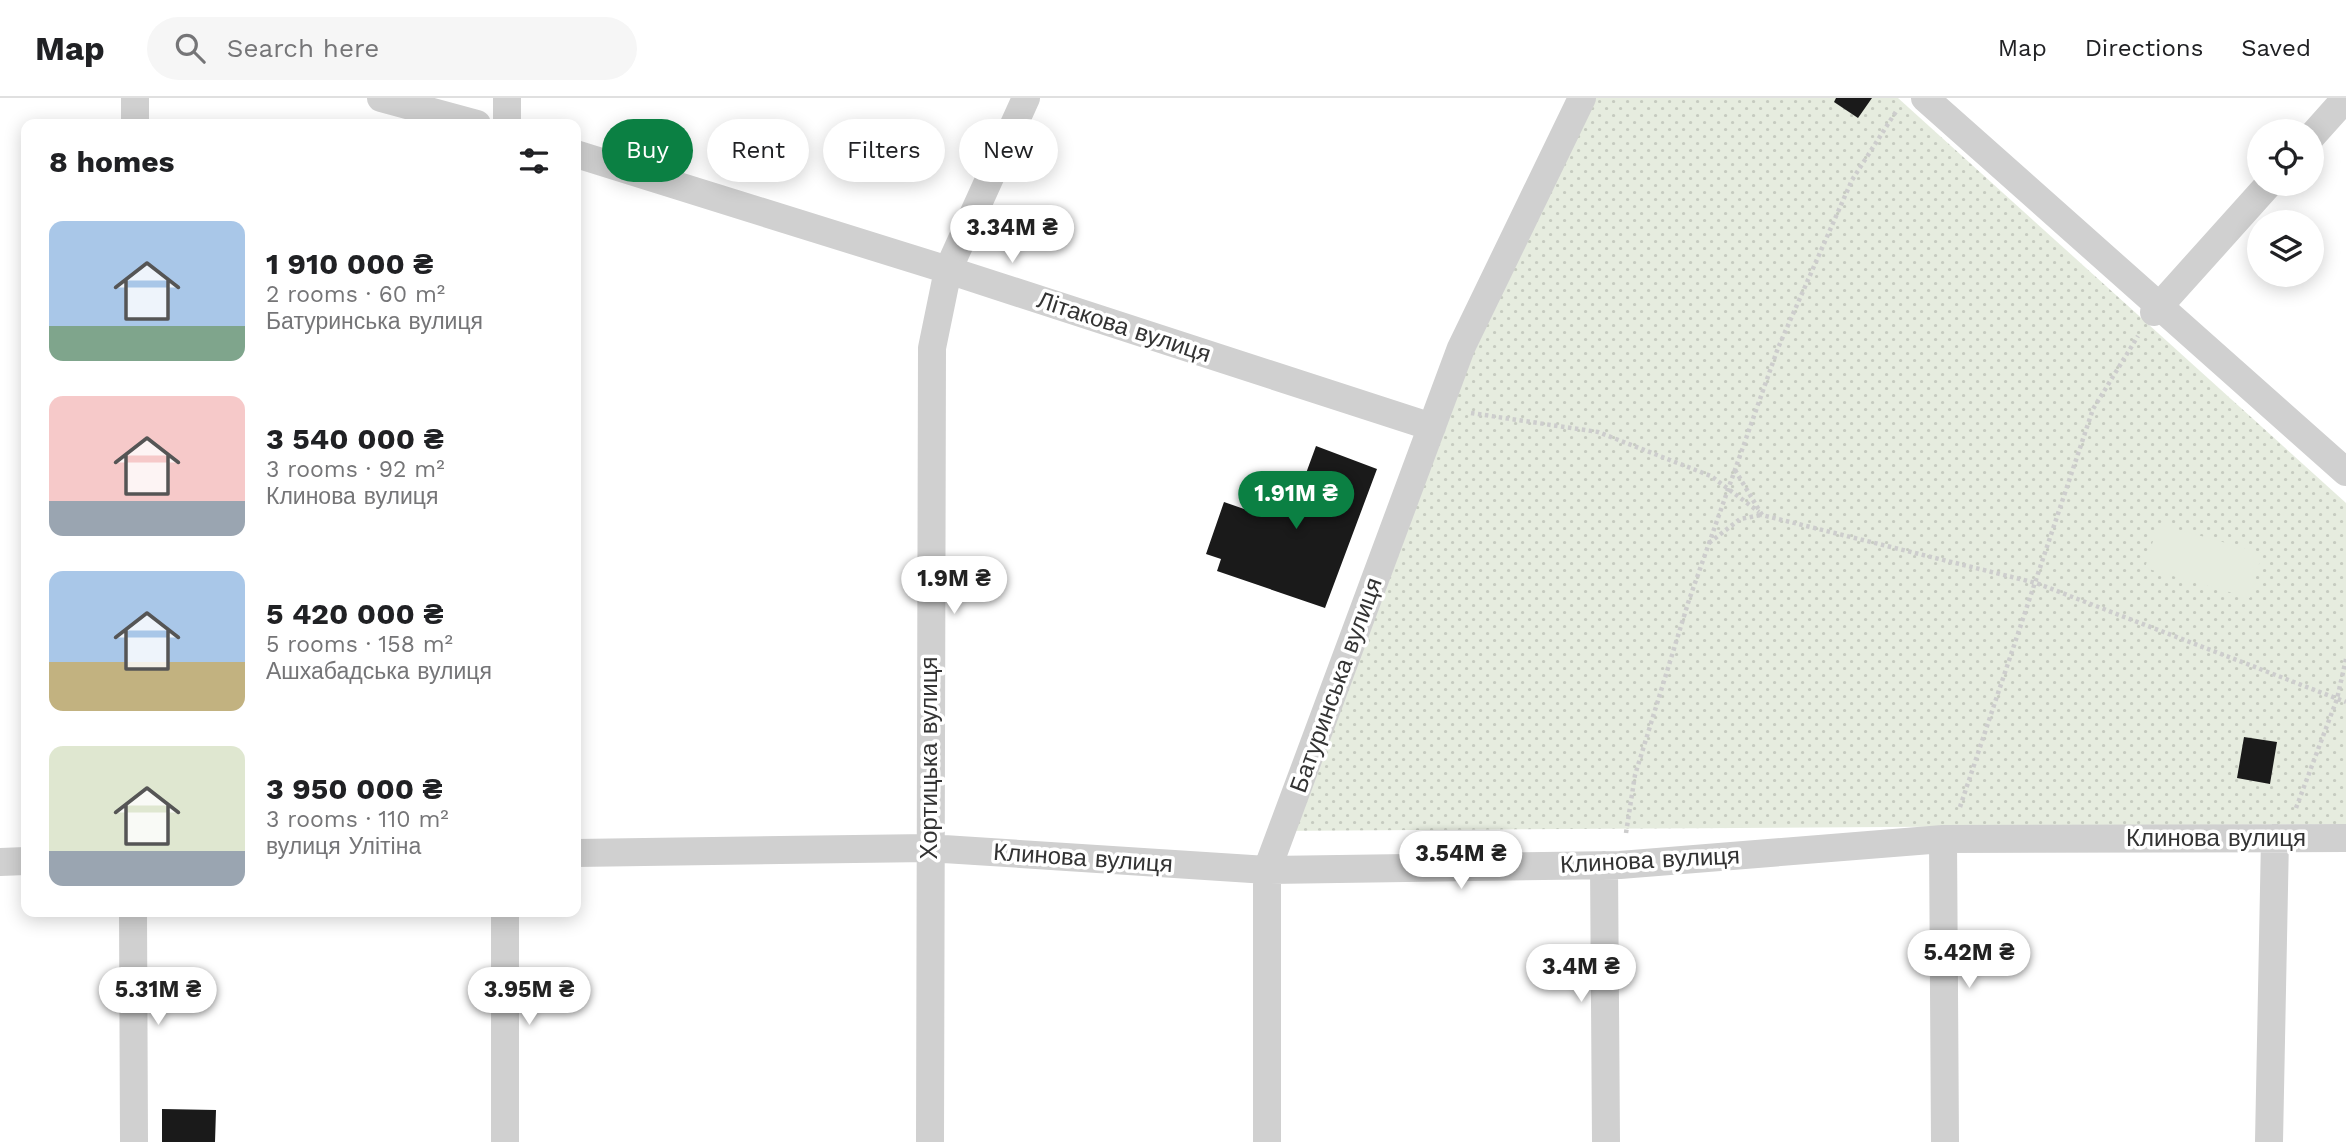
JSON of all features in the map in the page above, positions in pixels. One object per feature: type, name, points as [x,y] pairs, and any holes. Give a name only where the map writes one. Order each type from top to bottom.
[{"type":"street","points":[[135,98],[135,119]]},
{"type":"street","points":[[382,98],[459,119]]},
{"type":"street","points":[[507,98],[507,119]]},
{"type":"street","name":"Хортицька вулиця","points":[[930,1142],[932,348],[948,270],[1026,98]]},
{"type":"street","name":"Батуринська вулиця","points":[[1267,1142],[1267,870],[1461,348],[1582,98]]},
{"type":"street","points":[[1925,98],[2156,310],[2346,472]]},
{"type":"street","points":[[2324,123],[2346,98]]},
{"type":"street","name":"Літакова вулиця","points":[[581,156],[1436,418]]},
{"type":"street","points":[[2156,310],[2258,196]]},
{"type":"street","points":[[2269,1142],[2279,838]]},
{"type":"street","name":"Клинова вулиця","points":[[581,853],[929,848],[1267,870],[1612,865],[1943,839],[2346,838]]},
{"type":"street","points":[[1943,839],[1945,1142]]},
{"type":"street","points":[[0,862],[21,861]]},
{"type":"street","points":[[1606,1142],[1612,865]]},
{"type":"street","points":[[133,917],[134,1142]]},
{"type":"street","points":[[505,917],[505,1142]]},
{"type":"path","points":[[1612,865],[1636,775],[1709,543],[1779,348],[1852,180],[1905,98]]},
{"type":"path","points":[[1943,839],[1957,818],[2094,409],[2156,310]]},
{"type":"path","points":[[1436,418],[1598,432],[1711,476],[1762,515]]},
{"type":"path","points":[[1735,470],[1762,515]]},
{"type":"path","points":[[1709,543],[1740,519],[1762,515],[2036,583],[2346,702]]},
{"type":"path","points":[[2279,838],[2337,699],[2346,659]]},
{"type":"shaded area","points":[[1592,98],[1898,98],[2346,503],[2346,824],[1274,831],[1469,352]]},
{"type":"shaded area","points":[[2158,524],[2262,553],[2250,598],[2145,568]]},
{"type":"building","points":[[1836,98],[1872,98],[1858,118],[1834,102]]},
{"type":"building","points":[[1316,446],[1377,469],[1325,608],[1217,571],[1221,559],[1206,554],[1224,502],[1247,510],[1253,493],[1294,506]]},
{"type":"building","points":[[2244,737],[2277,742],[2270,784],[2237,778]]},
{"type":"building","points":[[162,1109],[216,1110],[215,1142],[162,1142]]}]
